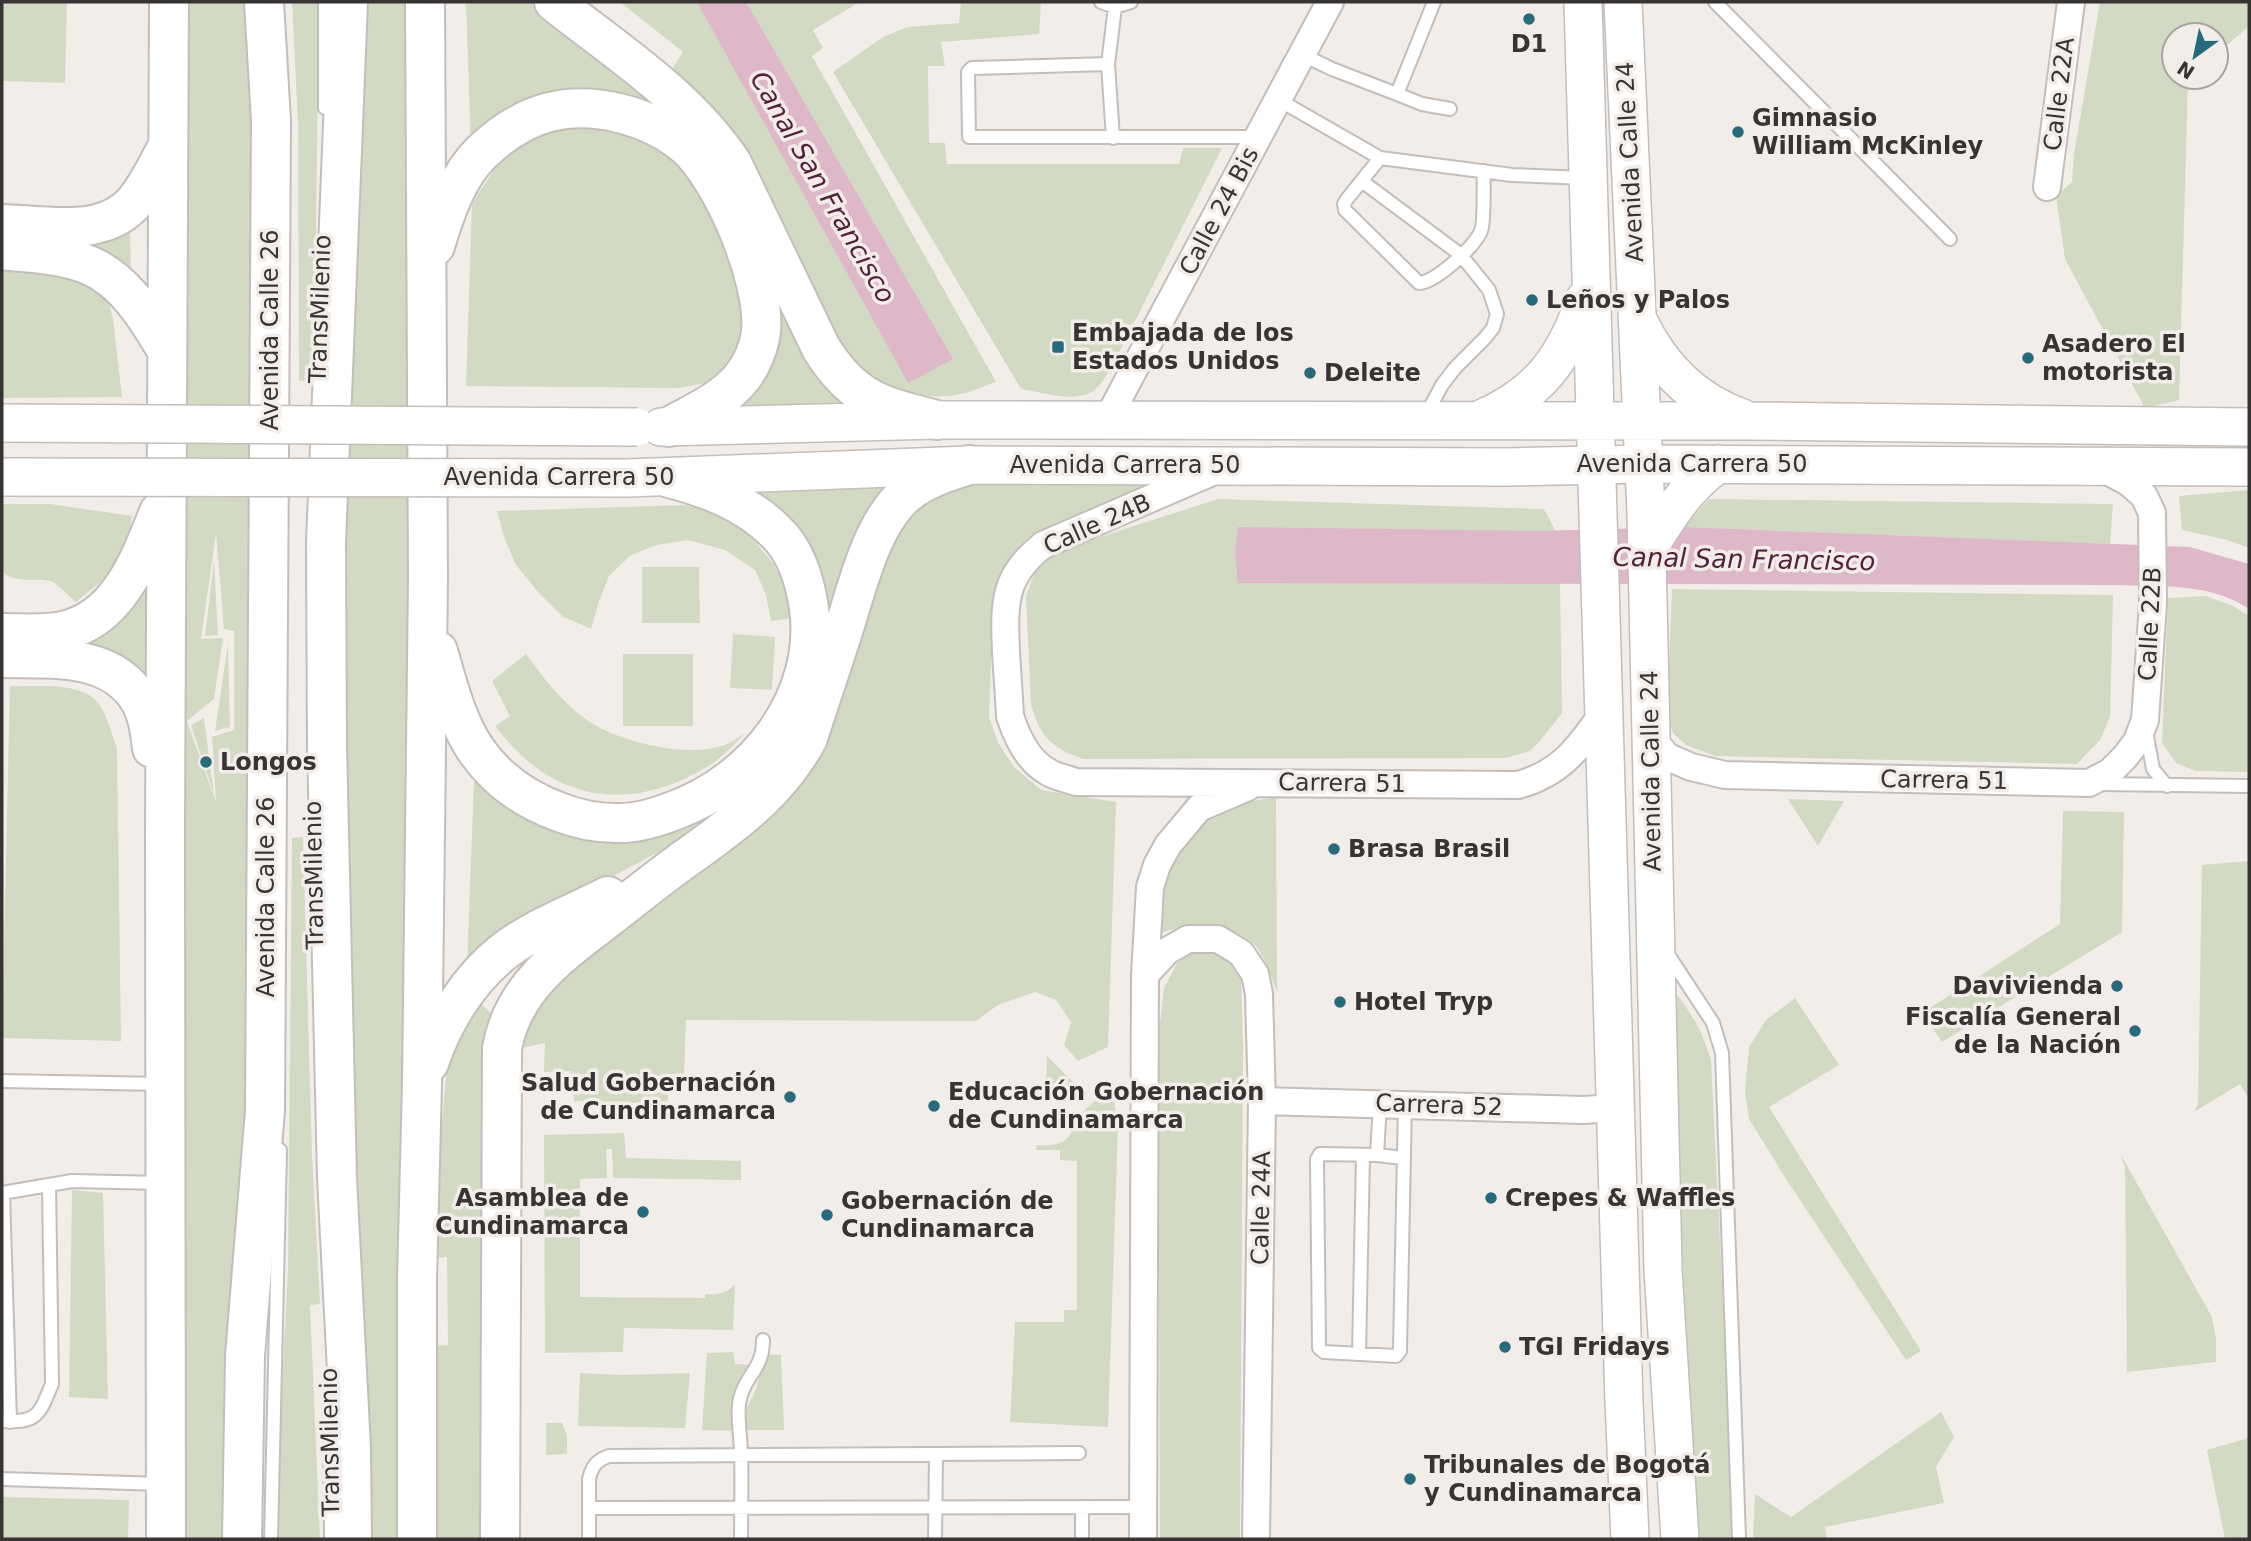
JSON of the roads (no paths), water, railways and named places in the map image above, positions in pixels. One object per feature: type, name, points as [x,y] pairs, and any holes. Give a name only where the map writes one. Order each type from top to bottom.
[{"type":"main road","points":[[166,1539],[165,834],[169,2]]},
{"type":"main road","name":"Avenida Calle 26","points":[[242,1539],[245,1356],[265,1110],[271,121],[264,2]]},
{"type":"main road","points":[[348,2],[326,557],[327,745],[337,1178],[351,1448],[352,1539]]},
{"type":"main road","points":[[417,1539],[417,1279],[428,616],[425,2]]},
{"type":"main road","points":[[554,2],[678,101],[699,119],[716,139],[732,163],[821,348],[835,370],[854,389],[870,399],[894,409],[937,420]]},
{"type":"main road","name":"Avenida Calle 24","points":[[1583,2],[1630,1539]]},
{"type":"main road","name":"Avenida Calle 24","points":[[1623,2],[1644,464],[1660,510],[1647,570],[1650,737],[1663,1269],[1680,1539]]},
{"type":"main road","points":[[425,274],[442,224],[463,177],[481,153],[505,132],[526,120],[550,112],[572,109],[600,110],[632,117],[662,129],[684,145],[720,188],[751,266],[760,307],[761,332],[756,354],[743,377],[721,396],[653,427]]},
{"type":"main road","points":[[2,224],[83,226],[110,220],[134,202],[168,146]]},
{"type":"main road","points":[[2,250],[64,257],[92,267],[122,288],[133,300],[167,351]]},
{"type":"main road","points":[[1478,420],[1517,400],[1550,370],[1571,336],[1585,300],[1591,274]]},
{"type":"main road","points":[[1637,318],[1661,360],[1677,378],[1710,404],[1750,421]]},
{"type":"main road","name":"Avenida Carrera 50","points":[[2,423],[653,427],[937,420],[1478,420],[2249,427]]},
{"type":"main road","points":[[1660,510],[1718,464]]},
{"type":"main road","name":"Avenida Carrera 50","points":[[2,477],[669,478],[969,465],[1507,467],[1718,464],[2249,467]]},
{"type":"main road","points":[[500,1539],[502,1048],[510,1017],[532,983],[565,951],[720,834],[775,786],[800,754],[808,738],[863,570],[881,527],[904,496],[919,485],[969,465]]},
{"type":"main road","points":[[1507,467],[1558,482],[1572,491],[1598,522]]},
{"type":"main road","points":[[428,616],[456,710],[466,731],[488,766],[516,790],[543,806],[579,819],[618,823],[653,818],[687,806],[721,788],[763,750],[794,702],[806,667],[812,627],[806,588],[790,549],[768,525],[719,493],[669,478]]},
{"type":"main road","points":[[2,633],[42,634],[62,631],[77,627],[102,611],[129,580],[166,494]]},
{"type":"main road","points":[[2,657],[86,663],[100,667],[130,688],[147,719],[165,834]]},
{"type":"main road","points":[[422,1084],[447,1020],[470,987],[503,952],[523,939],[691,854]]},
{"type":"street","name":"Calle 24 Bis","points":[[1107,420],[1330,2]]},
{"type":"street","name":"Calle 22A","points":[[2047,187],[2071,2]]},
{"type":"street","name":"Calle 24B","points":[[1050,774],[1031,759],[1015,732],[1010,716],[1004,611],[1015,575],[1027,558],[1043,545],[1230,465]]},
{"type":"street","name":"Calle 22B","points":[[2089,783],[2110,772],[2125,757],[2137,741],[2145,720],[2153,603],[2152,513],[2144,496],[2128,482],[2099,466]]},
{"type":"street","name":"Carrera 51","points":[[1050,774],[1076,782],[1518,785],[1551,773],[1575,752],[1604,712]]},
{"type":"street","name":"Carrera 51","points":[[1650,737],[1668,757],[1692,767],[1725,775],[2089,783]]},
{"type":"street","points":[[1143,1539],[1145,975],[1150,887],[1157,865],[1168,845],[1199,808],[1259,782]]},
{"type":"street","name":"Calle 24A","points":[[1145,975],[1167,951],[1188,939],[1218,939],[1241,953],[1255,974],[1259,994],[1262,1101],[1256,1539]]},
{"type":"street","name":"Carrera 52","points":[[1262,1101],[1583,1110],[1615,1108]]},
{"type":"lane","points":[[325,2],[325,125]]},
{"type":"lane","points":[[1101,2],[1115,7],[1131,2]]},
{"type":"lane","points":[[1397,94],[1434,2]]},
{"type":"lane","points":[[1715,2],[1950,239]]},
{"type":"lane","points":[[1113,138],[1108,64],[1115,7]]},
{"type":"lane","points":[[1303,55],[1422,104],[1450,109]]},
{"type":"lane","points":[[1108,64],[972,68],[968,72],[968,135],[972,138],[1259,137]]},
{"type":"lane","points":[[1279,100],[1380,158],[1520,176],[1589,178]]},
{"type":"lane","points":[[1380,158],[1344,204],[1345,210],[1419,283],[1429,281],[1452,265],[1482,229],[1483,171]]},
{"type":"lane","points":[[1363,182],[1461,255],[1489,290],[1497,314],[1493,328],[1455,368],[1422,421]]},
{"type":"lane","name":"TransMilenio","points":[[285,435],[286,408]]},
{"type":"lane","name":"TransMilenio","points":[[315,436],[316,409]]},
{"type":"lane","points":[[282,489],[284,462]]},
{"type":"lane","points":[[313,490],[314,463]]},
{"type":"lane","points":[[281,579],[282,503]]},
{"type":"lane","points":[[2145,720],[2153,769],[2167,786]]},
{"type":"lane","name":"Carrera 51","points":[[2089,783],[2249,786]]},
{"type":"lane","points":[[1655,934],[1713,1023],[1722,1053],[1739,1539]]},
{"type":"lane","points":[[2,1081],[166,1084]]},
{"type":"lane","points":[[1377,1156],[1392,1104]]},
{"type":"lane","points":[[1392,1104],[1403,1158],[1400,1351],[1396,1356],[1324,1352],[1319,1348],[1317,1159],[1320,1154],[1403,1158]]},
{"type":"lane","points":[[271,1539],[280,1135]]},
{"type":"lane","points":[[1359,1354],[1363,1155]]},
{"type":"lane","points":[[50,1185],[52,1384],[36,1416],[6,1422],[3,1193],[72,1181],[166,1183]]},
{"type":"lane","points":[[741,1539],[740,1396],[760,1362],[763,1340]]},
{"type":"lane","name":"TransMilenio","points":[[330,1407],[331,1539]]},
{"type":"lane","points":[[589,1539],[589,1479],[591,1471],[601,1458],[609,1456],[1079,1453]]},
{"type":"lane","points":[[935,1539],[936,1454]]},
{"type":"lane","points":[[2,1479],[166,1484]]},
{"type":"lane","points":[[1082,1507],[1082,1539]]},
{"type":"lane","points":[[589,1508],[1143,1507]]},
{"type":"water","name":"Canal San Francisco","points":[[697,2],[746,2],[953,359],[908,383]]},
{"type":"water","name":"Canal San Francisco","points":[[1238,527],[1537,531],[1684,527],[2190,547],[2249,564],[2249,609],[2234,600],[2201,590],[2112,585],[1238,583],[1235,552]]},
{"type":"place","name":"D1","points":[[1529,19]]},
{"type":"place","name":"Gimnasio William McKinley","points":[[1738,132]]},
{"type":"place","name":"Leños y Palos","points":[[1532,300]]},
{"type":"place","name":"Embajada de los Estados Unidos","points":[[1058,347]]},
{"type":"place","name":"Asadero El motorista","points":[[2028,358]]},
{"type":"place","name":"Deleite","points":[[1310,373]]},
{"type":"place","name":"Longos","points":[[206,762]]},
{"type":"place","name":"Brasa Brasil","points":[[1334,849]]},
{"type":"place","name":"Davivienda","points":[[2117,986]]},
{"type":"place","name":"Hotel Tryp","points":[[1340,1002]]},
{"type":"place","name":"Fiscalía General de la Nación","points":[[2135,1031]]},
{"type":"place","name":"Salud Gobernación de Cundinamarca","points":[[790,1097]]},
{"type":"place","name":"Educación Gobernación de Cundinamarca","points":[[934,1106]]},
{"type":"place","name":"Crepes & Waffles","points":[[1491,1198]]},
{"type":"place","name":"Asamblea de Cundinamarca","points":[[643,1212]]},
{"type":"place","name":"Gobernación de Cundinamarca","points":[[827,1215]]},
{"type":"place","name":"TGI Fridays","points":[[1505,1347]]},
{"type":"place","name":"Tribunales de Bogotá y Cundinamarca","points":[[1410,1479]]}]
